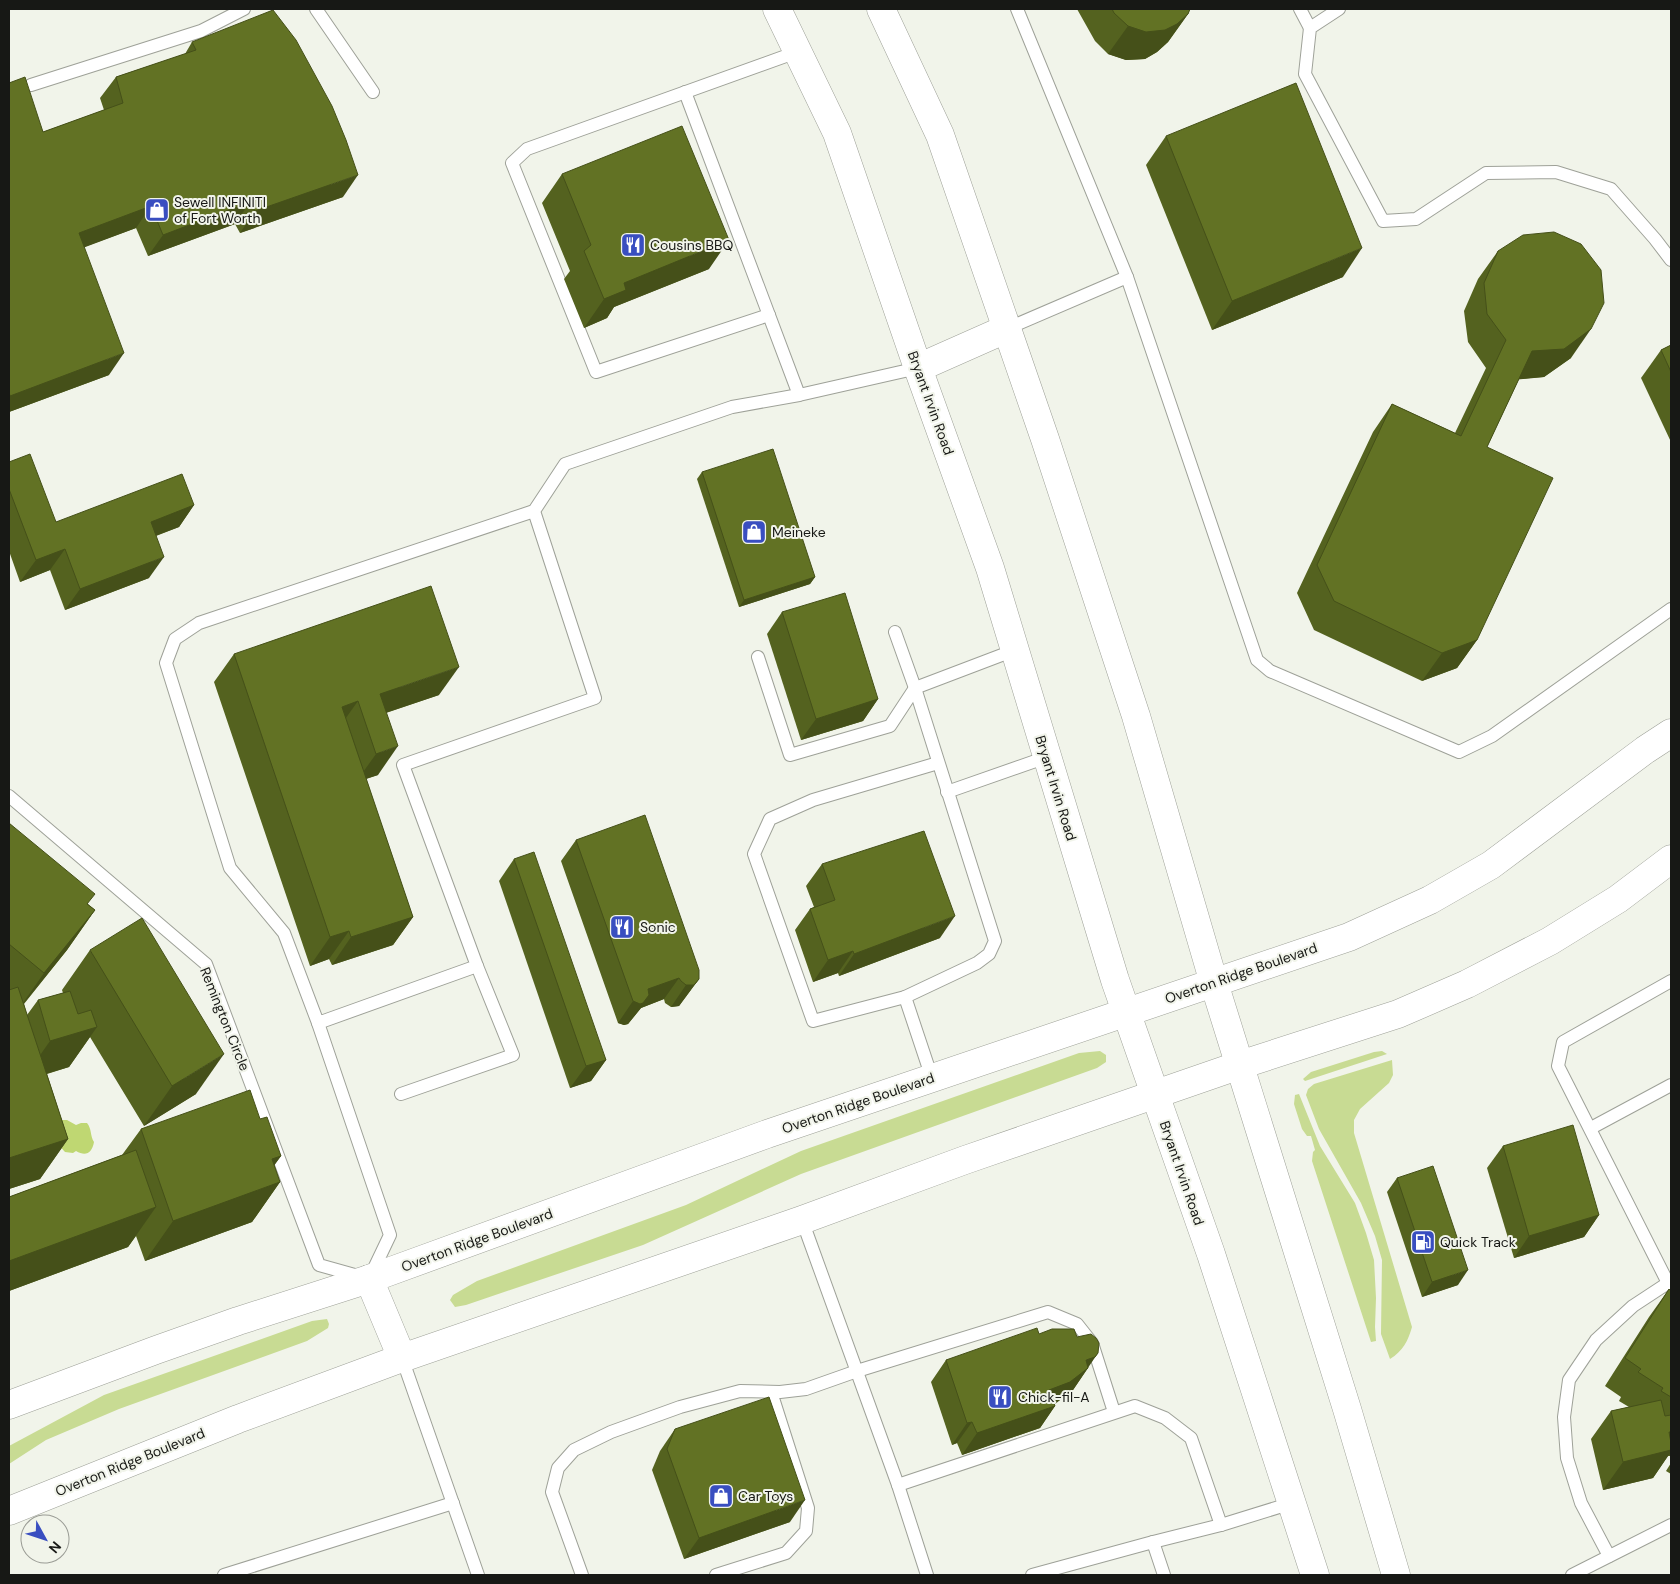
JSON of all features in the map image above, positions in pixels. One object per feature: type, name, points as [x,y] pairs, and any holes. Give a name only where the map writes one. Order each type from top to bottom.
[{"type":"street","name":"Bryant Irvin Road","points":[[777,9],[837,133],[918,368],[990,568],[1125,1012],[1211,1254],[1315,1575]]},
{"type":"street","points":[[881,9],[940,135],[1045,439],[1136,716],[1214,983],[1347,1408],[1396,1575]]},
{"type":"street","points":[[918,368],[1006,329]]},
{"type":"street","name":"Overton Ridge Boulevard","points":[[9,1405],[165,1347],[369,1279],[767,1134],[1348,937],[1430,900],[1491,865],[1645,750],[1671,733]]},
{"type":"street","name":"Overton Ridge Boulevard","points":[[9,1511],[238,1419],[402,1358],[802,1220],[965,1160],[1240,1065],[1398,1014],[1467,984],[1558,936],[1618,899],[1671,859]]},
{"type":"street","points":[[369,1279],[402,1358]]},
{"type":"lane","points":[[31,85],[201,30],[244,9]]},
{"type":"lane","points":[[316,9],[374,92]]},
{"type":"lane","points":[[1018,9],[1127,277],[1257,660],[1270,671],[1458,752],[1492,736],[1671,609]]},
{"type":"lane","points":[[1300,9],[1310,28],[1305,74],[1383,222],[1416,218],[1486,173],[1556,172],[1610,190],[1655,239],[1671,260]]},
{"type":"lane","points":[[1310,28],[1340,9]]},
{"type":"lane","points":[[770,315],[596,372],[512,163],[527,149],[797,52]]},
{"type":"lane","points":[[685,92],[799,395]]},
{"type":"lane","points":[[1006,329],[1127,277]]},
{"type":"lane","points":[[369,1279],[390,1235],[318,1022],[284,933],[230,868],[166,663],[175,639],[199,623],[534,512],[565,464],[732,407],[799,395],[918,368]]},
{"type":"lane","points":[[401,1094],[513,1055],[477,966],[403,765],[596,698],[534,512]]},
{"type":"lane","points":[[895,632],[915,688],[995,941],[989,954],[976,963],[904,997],[813,1021],[754,854],[770,819],[813,800],[938,764]]},
{"type":"lane","points":[[758,657],[790,755],[890,726],[915,688],[1015,650]]},
{"type":"lane","points":[[947,792],[1047,757]]},
{"type":"lane","name":"Remington Circle","points":[[9,796],[206,964],[319,1265],[369,1279]]},
{"type":"lane","points":[[318,1022],[477,966]]},
{"type":"lane","points":[[1610,1556],[1581,1503],[1567,1458],[1564,1417],[1569,1380],[1596,1340],[1633,1306],[1670,1282],[1558,1066],[1563,1042],[1671,982]]},
{"type":"lane","points":[[904,997],[932,1078]]},
{"type":"lane","points":[[1591,1128],[1671,1085]]},
{"type":"lane","points":[[802,1220],[898,1485],[927,1575]]},
{"type":"lane","points":[[582,1575],[552,1492],[558,1468],[574,1450],[611,1432],[680,1407],[740,1391],[771,1392],[806,1389],[857,1371],[1048,1312],[1077,1324],[1092,1343],[1114,1412]]},
{"type":"lane","points":[[402,1358],[478,1575]]},
{"type":"lane","points":[[716,1575],[786,1553],[806,1531],[808,1508],[771,1392]]},
{"type":"lane","points":[[898,1485],[1135,1406],[1165,1418],[1191,1438],[1221,1526]]},
{"type":"lane","points":[[224,1575],[453,1503]]},
{"type":"lane","points":[[1032,1575],[1153,1542],[1221,1526],[1292,1503]]},
{"type":"lane","points":[[1572,1575],[1671,1525]]},
{"type":"lane","points":[[1153,1542],[1164,1575]]},
{"type":"shaded area","points":[[1100,1051],[1106,1055],[1106,1062],[1097,1068],[801,1174],[643,1245],[466,1305],[455,1307],[450,1300],[453,1295],[477,1281],[686,1205],[801,1151],[1079,1053]]},
{"type":"shaded area","points":[[1382,1051],[1387,1054],[1305,1081],[1303,1079],[1311,1072]]},
{"type":"shaded area","points":[[1392,1060],[1393,1075],[1389,1083],[1360,1109],[1354,1120],[1354,1133],[1412,1327],[1404,1345],[1390,1359],[1381,1334],[1382,1260],[1375,1236],[1361,1203],[1319,1129],[1306,1095],[1308,1089],[1314,1084]]},
{"type":"shaded area","points":[[1299,1094],[1320,1146],[1355,1203],[1366,1233],[1374,1260],[1376,1341],[1371,1342],[1312,1161],[1315,1150],[1311,1136],[1307,1136],[1302,1129],[1294,1104],[1295,1095]]},
{"type":"shaded area","points":[[60,1120],[67,1120],[76,1125],[87,1123],[94,1142],[92,1149],[88,1153],[65,1152],[58,1141]]},
{"type":"shaded area","points":[[327,1319],[328,1328],[307,1341],[119,1409],[46,1440],[9,1464],[9,1446],[104,1395],[312,1321]]},
{"type":"building","points":[[1112,9],[1190,9],[1188,14],[1177,24],[1165,30],[1146,32],[1128,26]]},
{"type":"building","name":"Sewell INFINITI of Fort Worth","points":[[273,10],[296,40],[332,106],[358,175],[255,211],[250,202],[163,235],[151,206],[79,233],[124,353],[10,396],[9,83],[25,77],[43,132],[123,103],[116,77],[196,50],[192,42]]},
{"type":"building","points":[[1296,83],[1362,248],[1232,301],[1166,136]]},
{"type":"building","points":[[682,126],[729,240],[624,283],[626,290],[604,299],[584,251],[591,245],[562,174]]},
{"type":"building","points":[[1554,232],[1581,244],[1601,270],[1604,303],[1591,329],[1564,349],[1532,351],[1487,447],[1553,478],[1477,640],[1442,653],[1334,601],[1317,565],[1392,404],[1461,436],[1506,340],[1487,314],[1484,283],[1498,251],[1523,235]]},
{"type":"building","points":[[1671,345],[1671,372],[1661,350]]},
{"type":"building","name":"Meineke","points":[[773,449],[815,577],[744,600],[702,472]]},
{"type":"building","points":[[30,454],[56,522],[182,474],[194,505],[151,522],[164,557],[80,589],[65,549],[36,560],[9,489],[9,462]]},
{"type":"building","points":[[431,586],[459,667],[380,694],[398,746],[376,754],[358,701],[342,707],[413,917],[351,937],[349,931],[330,937],[234,654]]},
{"type":"building","points":[[845,593],[878,699],[816,719],[782,612]]},
{"type":"building","name":"Sonic","points":[[645,815],[699,970],[699,979],[694,985],[686,985],[679,978],[648,989],[649,995],[640,1004],[633,1001],[576,840]]},
{"type":"building","points":[[9,823],[95,894],[87,904],[95,910],[44,973],[9,944]]},
{"type":"building","points":[[924,831],[955,916],[854,954],[853,951],[828,960],[810,909],[835,900],[822,864]]},
{"type":"building","points":[[534,852],[606,1060],[586,1066],[514,859]]},
{"type":"building","points":[[142,918],[224,1054],[172,1086],[90,950]]},
{"type":"building","points":[[18,987],[68,1139],[9,1158],[9,990]]},
{"type":"building","points":[[70,991],[78,1014],[91,1010],[97,1027],[50,1041],[38,1000]]},
{"type":"building","points":[[250,1090],[260,1119],[267,1117],[281,1156],[272,1159],[280,1182],[173,1221],[141,1129]]},
{"type":"building","points":[[1573,1125],[1599,1215],[1529,1236],[1503,1146]]},
{"type":"building","points":[[136,1150],[156,1207],[9,1261],[9,1197]]},
{"type":"building","points":[[1433,1166],[1468,1270],[1432,1282],[1397,1178]]},
{"type":"building","points":[[1669,1289],[1671,1291],[1671,1397],[1661,1391],[1663,1388],[1638,1372],[1641,1369],[1625,1358]]},
{"type":"building","name":"Chick-fil-A","points":[[1037,1328],[1039,1334],[1052,1329],[1074,1329],[1077,1337],[1091,1334],[1099,1343],[1098,1353],[1095,1357],[1086,1360],[1088,1368],[1070,1382],[1049,1390],[1055,1406],[977,1433],[972,1422],[967,1423],[946,1360]]},
{"type":"building","name":"Car Toys","points":[[769,1397],[805,1500],[699,1538],[667,1449],[675,1429]]},
{"type":"building","points":[[1661,1400],[1665,1416],[1671,1415],[1671,1432],[1669,1432],[1671,1450],[1623,1462],[1611,1411]]},
{"type":"place","name":"Sewell INFINITI of Fort Worth","points":[[157,210]]},
{"type":"place","name":"Cousins BBQ","points":[[633,245]]},
{"type":"place","name":"Meineke","points":[[754,532]]},
{"type":"place","name":"Sonic","points":[[622,927]]},
{"type":"place","name":"Quick Track","points":[[1423,1242]]},
{"type":"place","name":"Chick-fil-A","points":[[1000,1397]]},
{"type":"place","name":"Car Toys","points":[[721,1496]]}]
